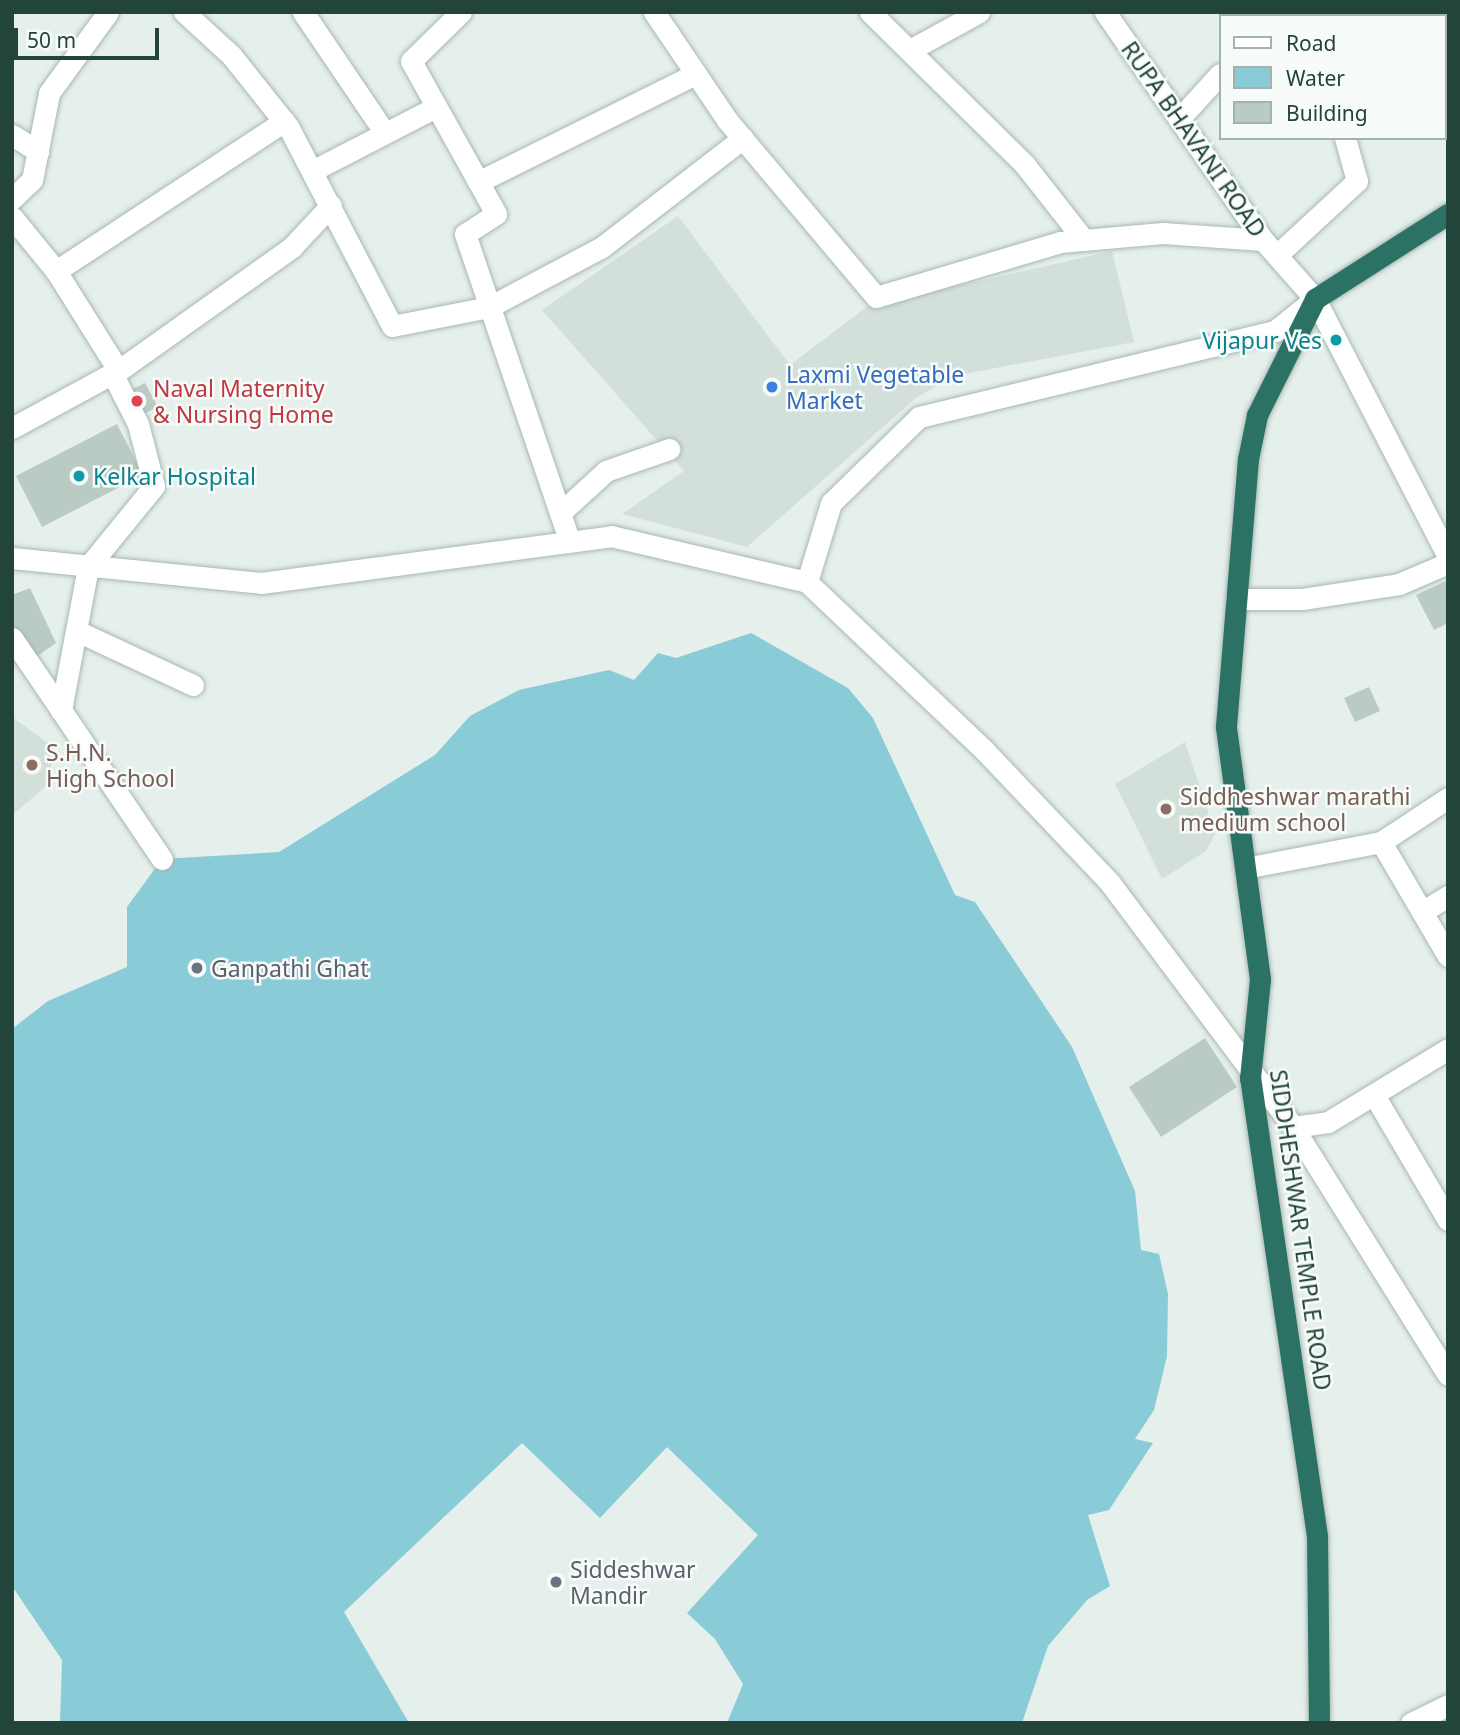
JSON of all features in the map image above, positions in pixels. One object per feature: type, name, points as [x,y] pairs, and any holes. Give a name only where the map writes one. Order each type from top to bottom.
[{"type":"highway","points":[[1315,299],[1448,214]]},
{"type":"highway","name":"SIDDHESHWAR TEMPLE ROAD","points":[[1315,299],[1257,415],[1236,599],[1226,726],[1260,979],[1250,1078],[1317,1536],[1319,1723]]},
{"type":"street","points":[[12,199],[32,180],[49,93],[108,12]]},
{"type":"street","points":[[184,12],[231,55],[284,121],[331,205],[392,326],[489,307],[602,247],[743,138]]},
{"type":"street","points":[[303,12],[385,133]]},
{"type":"street","points":[[461,12],[411,61],[496,215],[465,234],[570,542]]},
{"type":"street","points":[[870,12],[1025,165],[1084,240]]},
{"type":"street","points":[[909,50],[979,12]]},
{"type":"street","name":"RUPA BHAVANI ROAD","points":[[1105,12],[1270,247],[1315,299],[1448,557]]},
{"type":"street","points":[[655,13],[743,138],[876,298],[1084,240],[1163,233],[1270,247],[1357,181],[1346,140]]},
{"type":"street","points":[[478,183],[696,74]]},
{"type":"street","points":[[1179,119],[1218,76]]},
{"type":"street","points":[[313,171],[436,107]]},
{"type":"street","points":[[56,271],[284,121]]},
{"type":"street","points":[[12,135],[38,151]]},
{"type":"street","points":[[12,428],[115,371],[292,247],[331,205]]},
{"type":"street","points":[[12,216],[56,271],[115,371],[138,424],[154,486],[88,567],[61,710]]},
{"type":"street","points":[[807,582],[831,503],[919,417],[1275,331],[1315,299]]},
{"type":"street","points":[[560,513],[606,471],[669,449]]},
{"type":"street","points":[[17,565],[88,567],[261,583],[611,537],[807,582],[984,750],[1110,883],[1250,1078],[1293,1128],[1448,1374]]},
{"type":"street","points":[[1236,599],[1302,599],[1399,584],[1448,563]]},
{"type":"street","points":[[78,631],[193,685]]},
{"type":"street","points":[[12,638],[162,859]]},
{"type":"street","points":[[1245,868],[1381,842],[1448,798]]},
{"type":"street","points":[[1381,842],[1448,956]]},
{"type":"street","points":[[1422,912],[1448,896]]},
{"type":"street","points":[[1293,1128],[1328,1122],[1448,1049]]},
{"type":"street","points":[[1374,1095],[1448,1220]]},
{"type":"street","points":[[1411,1723],[1448,1705]]},
{"type":"shaded area","name":"Laxmi Vegetable Market","points":[[678,216],[790,365],[868,306],[1112,251],[1134,342],[953,376],[916,398],[747,547],[622,514],[684,471],[542,310]]},
{"type":"shaded area","name":"S.H.N. High School","points":[[12,717],[53,747],[50,783],[12,815]]},
{"type":"shaded area","name":"Siddheshwar marathi medium school","points":[[1185,742],[1215,834],[1206,851],[1162,879],[1115,784]]},
{"type":"water","points":[[751,633],[848,688],[873,718],[955,895],[975,902],[1072,1047],[1135,1191],[1141,1250],[1159,1254],[1168,1294],[1167,1356],[1154,1410],[1135,1439],[1153,1443],[1109,1510],[1088,1515],[1110,1586],[1087,1600],[1048,1646],[1022,1723],[727,1723],[743,1684],[715,1639],[687,1613],[758,1535],[667,1447],[600,1518],[522,1443],[344,1612],[409,1723],[60,1723],[62,1660],[12,1586],[12,1029],[48,1001],[127,967],[127,907],[162,859],[279,852],[435,755],[470,716],[519,690],[609,670],[634,680],[658,653],[676,658]]},
{"type":"building","points":[[145,383],[158,407],[135,418],[123,394]]},
{"type":"building","name":"Kelkar Hospital","points":[[117,424],[143,475],[42,527],[16,476]]},
{"type":"building","points":[[1448,580],[1448,623],[1434,630],[1416,595]]},
{"type":"building","points":[[30,588],[56,643],[29,662],[12,635],[12,595]]},
{"type":"building","points":[[1369,687],[1380,711],[1355,722],[1344,698]]},
{"type":"building","points":[[1205,1038],[1237,1087],[1161,1137],[1129,1087]]},
{"type":"place","name":"Vijapur Ves","points":[[1336,340]]},
{"type":"place","name":"Laxmi Vegetable Market","points":[[772,387]]},
{"type":"place","name":"Naval Maternity & Nursing Home","points":[[137,401]]},
{"type":"place","name":"Kelkar Hospital","points":[[79,476]]},
{"type":"place","name":"S.H.N. High School","points":[[32,765]]},
{"type":"place","name":"Siddheshwar marathi medium school","points":[[1166,809]]},
{"type":"place","name":"Ganpathi Ghat","points":[[197,968]]},
{"type":"place","name":"Siddeshwar Mandir","points":[[556,1582]]}]
